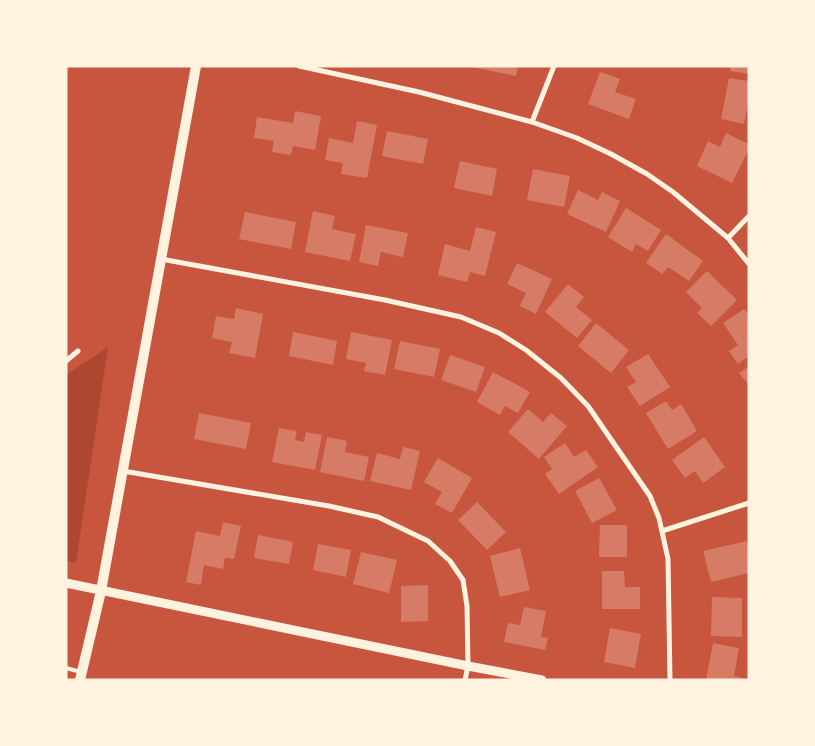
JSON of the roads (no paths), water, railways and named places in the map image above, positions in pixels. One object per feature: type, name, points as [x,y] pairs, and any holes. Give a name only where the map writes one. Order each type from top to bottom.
[{"type":"main road","points":[[82,676],[101,591],[196,66]]},
{"type":"street","points":[[299,66],[419,92],[532,122],[577,138],[647,174],[672,192],[728,238],[749,264]]},
{"type":"street","points":[[532,122],[554,66]]},
{"type":"street","points":[[728,238],[749,216]]},
{"type":"street","points":[[161,259],[385,300],[461,317],[499,333],[526,350],[561,378],[588,406],[650,496],[659,518],[668,559],[670,680]]},
{"type":"street","points":[[66,361],[78,351]]},
{"type":"street","points":[[122,471],[329,506],[378,517],[428,540],[450,561],[463,580],[467,606],[468,666],[466,680]]},
{"type":"street","points":[[662,531],[749,503]]},
{"type":"street","points":[[66,583],[542,680]]},
{"type":"lane","points":[[66,668],[82,676]]}]
